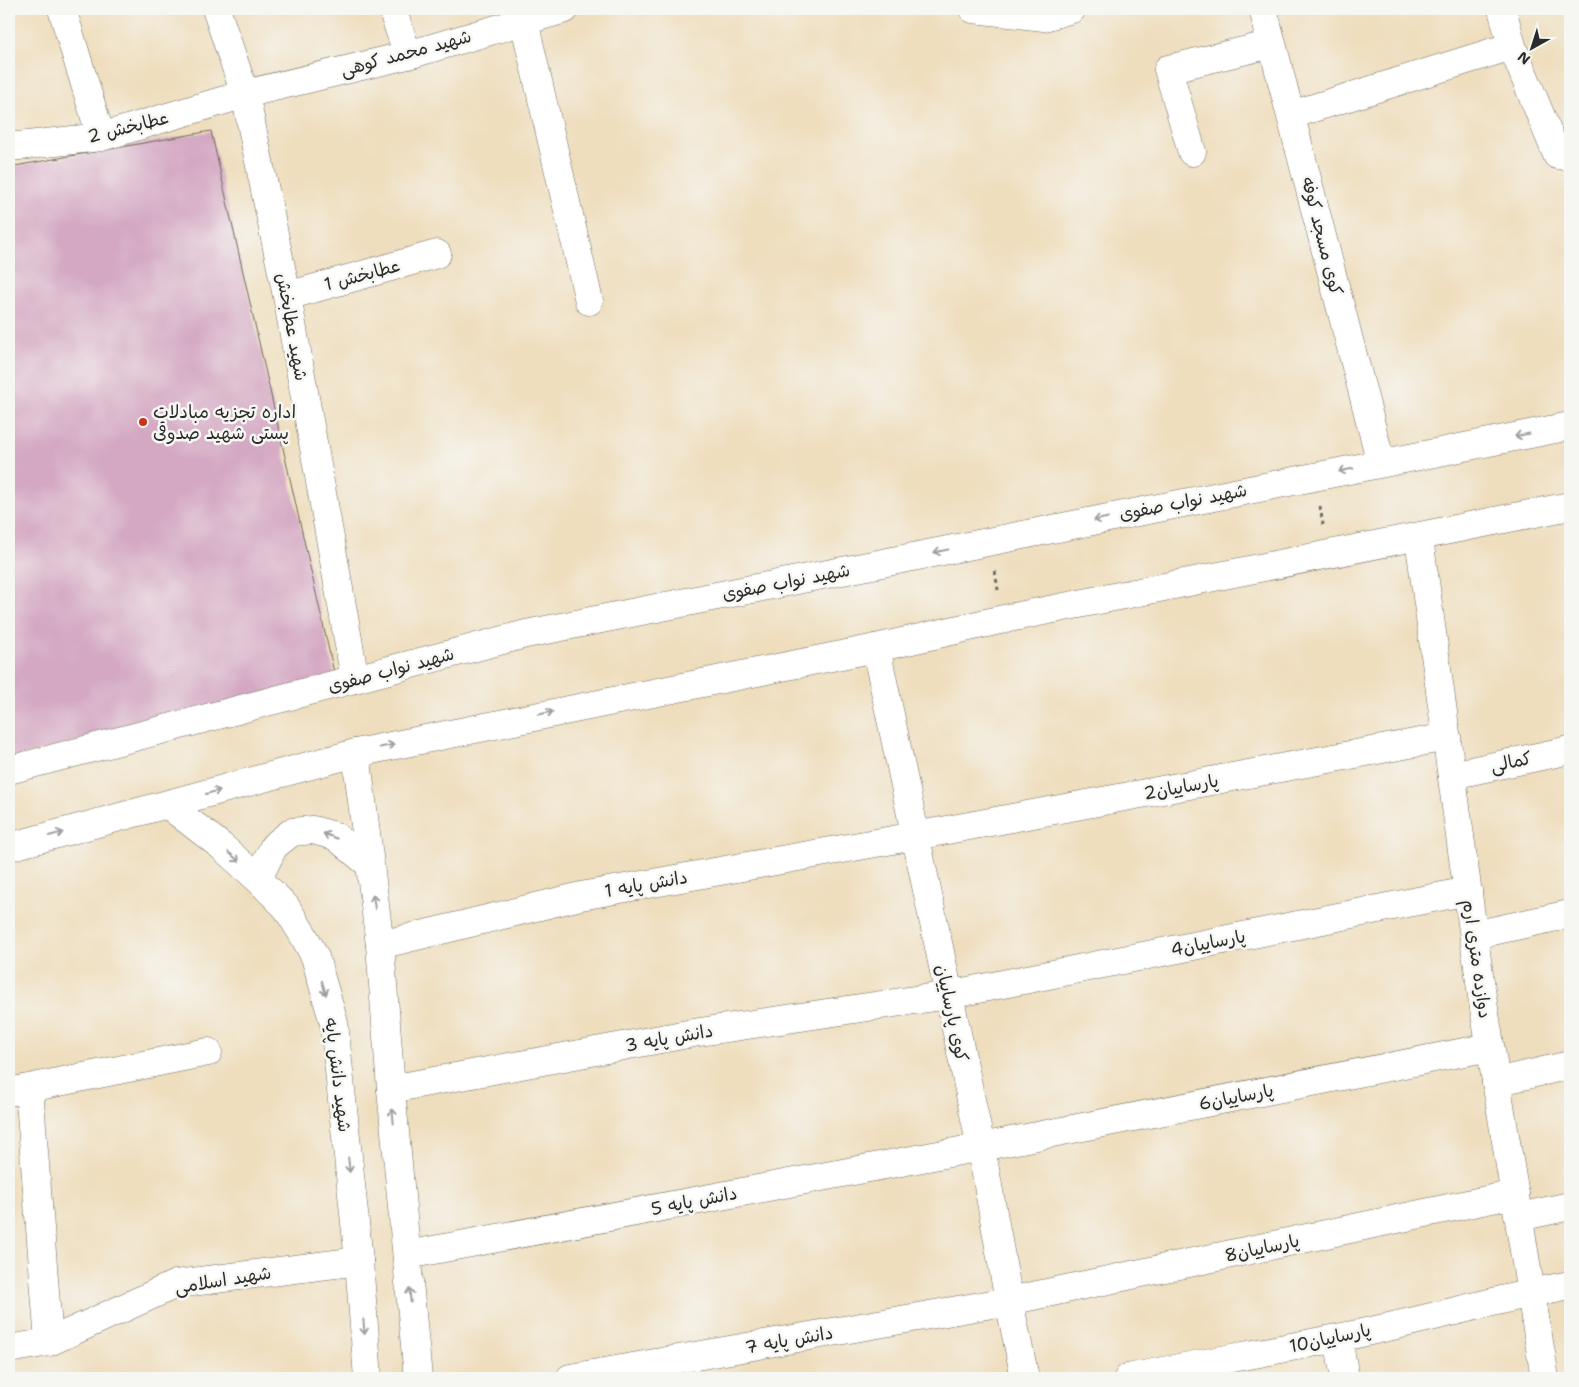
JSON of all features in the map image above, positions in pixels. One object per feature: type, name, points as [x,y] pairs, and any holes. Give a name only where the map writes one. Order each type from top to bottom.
[{"type":"street","points":[[62,9],[101,136]]},
{"type":"street","name":"شهید عطابخش","points":[[216,9],[245,94],[286,296],[354,679]]},
{"type":"street","points":[[392,9],[408,55]]},
{"type":"street","name":"شهید محمد کوهی","points":[[245,94],[408,55],[489,19],[524,21],[566,9]]},
{"type":"street","points":[[973,9],[1044,17],[1072,9]]},
{"type":"street","name":"کوی مسجد کوفه","points":[[1263,9],[1380,463]]},
{"type":"street","points":[[1502,9],[1512,46],[1557,155],[1570,158]]},
{"type":"street","points":[[524,21],[589,301]]},
{"type":"street","points":[[1192,152],[1168,70],[1272,44]]},
{"type":"street","points":[[1290,115],[1512,46]]},
{"type":"street","name":"عطابخش 2","points":[[9,148],[101,136],[245,94]]},
{"type":"street","name":"عطابخش 1","points":[[286,296],[437,254]]},
{"type":"street","name":"شهید نواب صفوی","points":[[9,770],[526,634],[1570,426]]},
{"type":"street","points":[[9,846],[356,753],[876,648],[1004,619],[1420,538],[1570,506]]},
{"type":"street","name":"دوازده متری ارم","points":[[1420,538],[1490,1047],[1545,1378]]},
{"type":"street","name":"کوی پارساییان","points":[[876,648],[981,1147],[1025,1378]]},
{"type":"street","name":"پارساییان2","points":[[915,836],[1447,738]]},
{"type":"street","name":"کمالی","points":[[1452,775],[1570,750]]},
{"type":"street","points":[[356,753],[380,945],[391,1089],[418,1378]]},
{"type":"street","name":"شهید دانش پایه","points":[[168,804],[258,878],[286,907],[314,957],[334,1023],[359,1261],[368,1378]]},
{"type":"street","points":[[258,878],[274,846],[292,832],[313,830],[335,836],[369,864]]},
{"type":"street","name":"دانش پایه 1","points":[[380,945],[581,896],[915,836]]},
{"type":"street","name":"پارساییان4","points":[[948,996],[1468,891]]},
{"type":"street","points":[[1474,935],[1570,914]]},
{"type":"street","name":"دانش پایه 3","points":[[391,1089],[693,1033],[948,996]]},
{"type":"street","name":"پارساییان6","points":[[981,1147],[1490,1047]]},
{"type":"street","points":[[49,1342],[19,1090],[208,1052]]},
{"type":"street","points":[[1496,1082],[1570,1065]]},
{"type":"street","name":"دانش پایه 5","points":[[407,1255],[981,1147]]},
{"type":"street","name":"پارساییان8","points":[[1009,1301],[1517,1205],[1570,1206]]},
{"type":"street","name":"شهید اسلامی","points":[[9,1349],[49,1342],[176,1284],[359,1261]]},
{"type":"street","name":"پارساییان10","points":[[1128,1378],[1208,1370],[1531,1293],[1570,1286]]},
{"type":"street","name":"دانش پایه 7","points":[[570,1378],[1009,1301]]},
{"type":"street","points":[[1338,1338],[1345,1378]]},
{"type":"path","points":[[1315,476],[1328,556]]},
{"type":"path","points":[[989,541],[1004,619]]},
{"type":"building","name":"اداره تجزیه مبادلات پستی شهید صدوقی","points":[[211,131],[335,677],[9,759],[9,167]]},
{"type":"place","name":"اداره تجزیه مبادلات پستی شهید صدوقی","points":[[143,422]]}]
